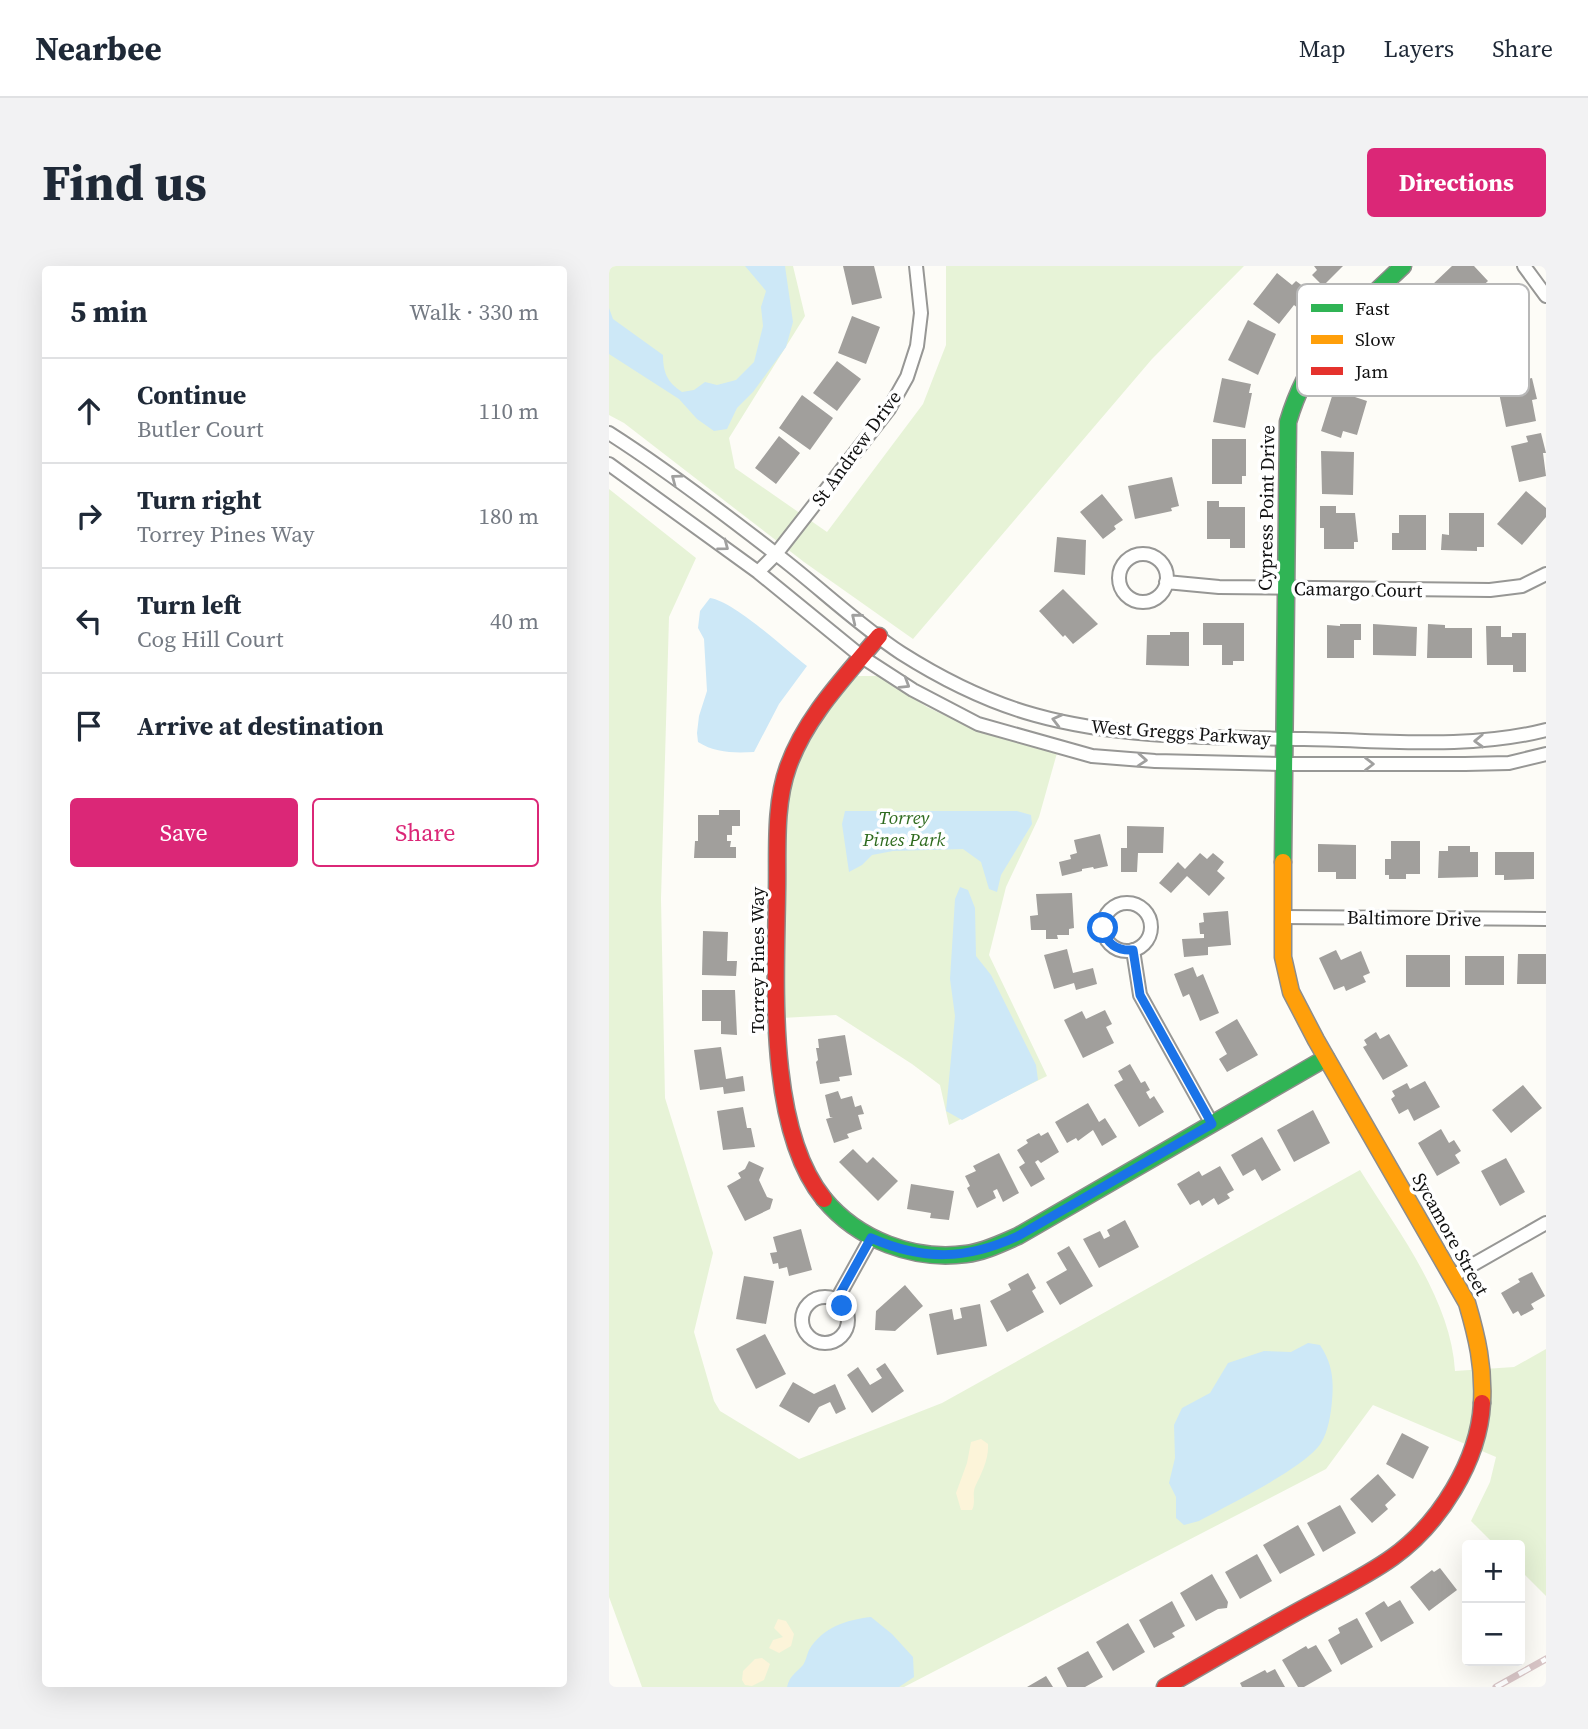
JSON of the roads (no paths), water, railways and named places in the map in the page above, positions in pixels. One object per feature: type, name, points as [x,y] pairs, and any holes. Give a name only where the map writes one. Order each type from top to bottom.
[{"type":"street","name":"St Andrew Drive","points":[[758,572],[776,554],[889,409],[907,377],[917,346],[921,313],[916,266]]},
{"type":"street","name":"Cypress Point Drive","points":[[1385,284],[1403,266]]},
{"type":"street","points":[[1524,266],[1546,296]]},
{"type":"street","name":"Cypress Point Drive","points":[[1283,751],[1287,422],[1297,389]]},
{"type":"street","name":"West Greggs Parkway","points":[[609,433],[651,460],[776,554],[900,652],[944,678],[986,698],[1034,715],[1119,732],[1283,751],[1509,763],[1546,754]]},
{"type":"street","name":"West Greggs Parkway","points":[[609,464],[758,572],[862,657],[913,690],[978,724],[1055,747],[1092,756],[1155,761],[1283,751],[1482,742],[1546,730]]},
{"type":"street","name":"Camargo Court","points":[[1166,583],[1219,587],[1490,590],[1522,586],[1546,574]]},
{"type":"street","name":"Torrey Pines Way","points":[[879,636],[813,718],[795,750],[782,787],[779,822],[775,1009],[793,1137],[805,1170],[824,1198],[846,1221],[871,1238],[918,1254],[960,1255],[996,1246],[1018,1236],[1326,1058]]},
{"type":"street","name":"Sycamore Street","points":[[1165,1687],[1393,1557],[1414,1540],[1451,1495],[1464,1472],[1476,1436],[1483,1400],[1480,1348],[1467,1303],[1291,992],[1283,957],[1283,751]]},
{"type":"street","name":"Baltimore Drive","points":[[1282,917],[1546,919]]},
{"type":"street","points":[[1133,950],[1140,995],[1212,1124]]},
{"type":"street","points":[[1453,1276],[1546,1223]]},
{"type":"street","points":[[836,1301],[871,1238]]},
{"type":"water","points":[[745,266],[785,266],[793,322],[786,347],[753,392],[737,408],[727,429],[714,431],[697,419],[679,399],[609,354],[609,308],[613,319],[663,355],[667,376],[682,392],[694,390],[705,382],[717,385],[736,380],[754,362],[763,326],[761,307],[766,291]]},
{"type":"water","points":[[710,598],[746,617],[807,666],[779,704],[754,752],[718,750],[698,742],[699,716],[707,691],[704,639],[698,628],[700,611]]},
{"type":"water","points":[[845,811],[1017,811],[1031,815],[1032,824],[1001,875],[997,892],[989,889],[981,862],[963,849],[893,851],[872,855],[849,872],[842,824]]},
{"type":"water","points":[[960,887],[968,890],[975,908],[976,956],[991,975],[1036,1065],[1038,1080],[962,1120],[946,1111],[955,1016],[950,979],[955,899]]},
{"type":"water","points":[[1308,1343],[1320,1345],[1330,1365],[1332,1378],[1330,1417],[1321,1443],[1299,1463],[1265,1485],[1199,1521],[1184,1525],[1176,1518],[1176,1497],[1169,1483],[1175,1458],[1174,1425],[1182,1408],[1210,1393],[1228,1363],[1264,1351],[1291,1352]]},
{"type":"water","points":[[871,1617],[892,1634],[913,1657],[914,1677],[899,1687],[787,1687],[791,1677],[804,1663],[809,1650],[828,1630],[853,1620]]},
{"type":"railway","points":[[1496,1687],[1546,1659]]},
{"type":"park label","name":"Torrey Pines Park","points":[[904,828]]}]
